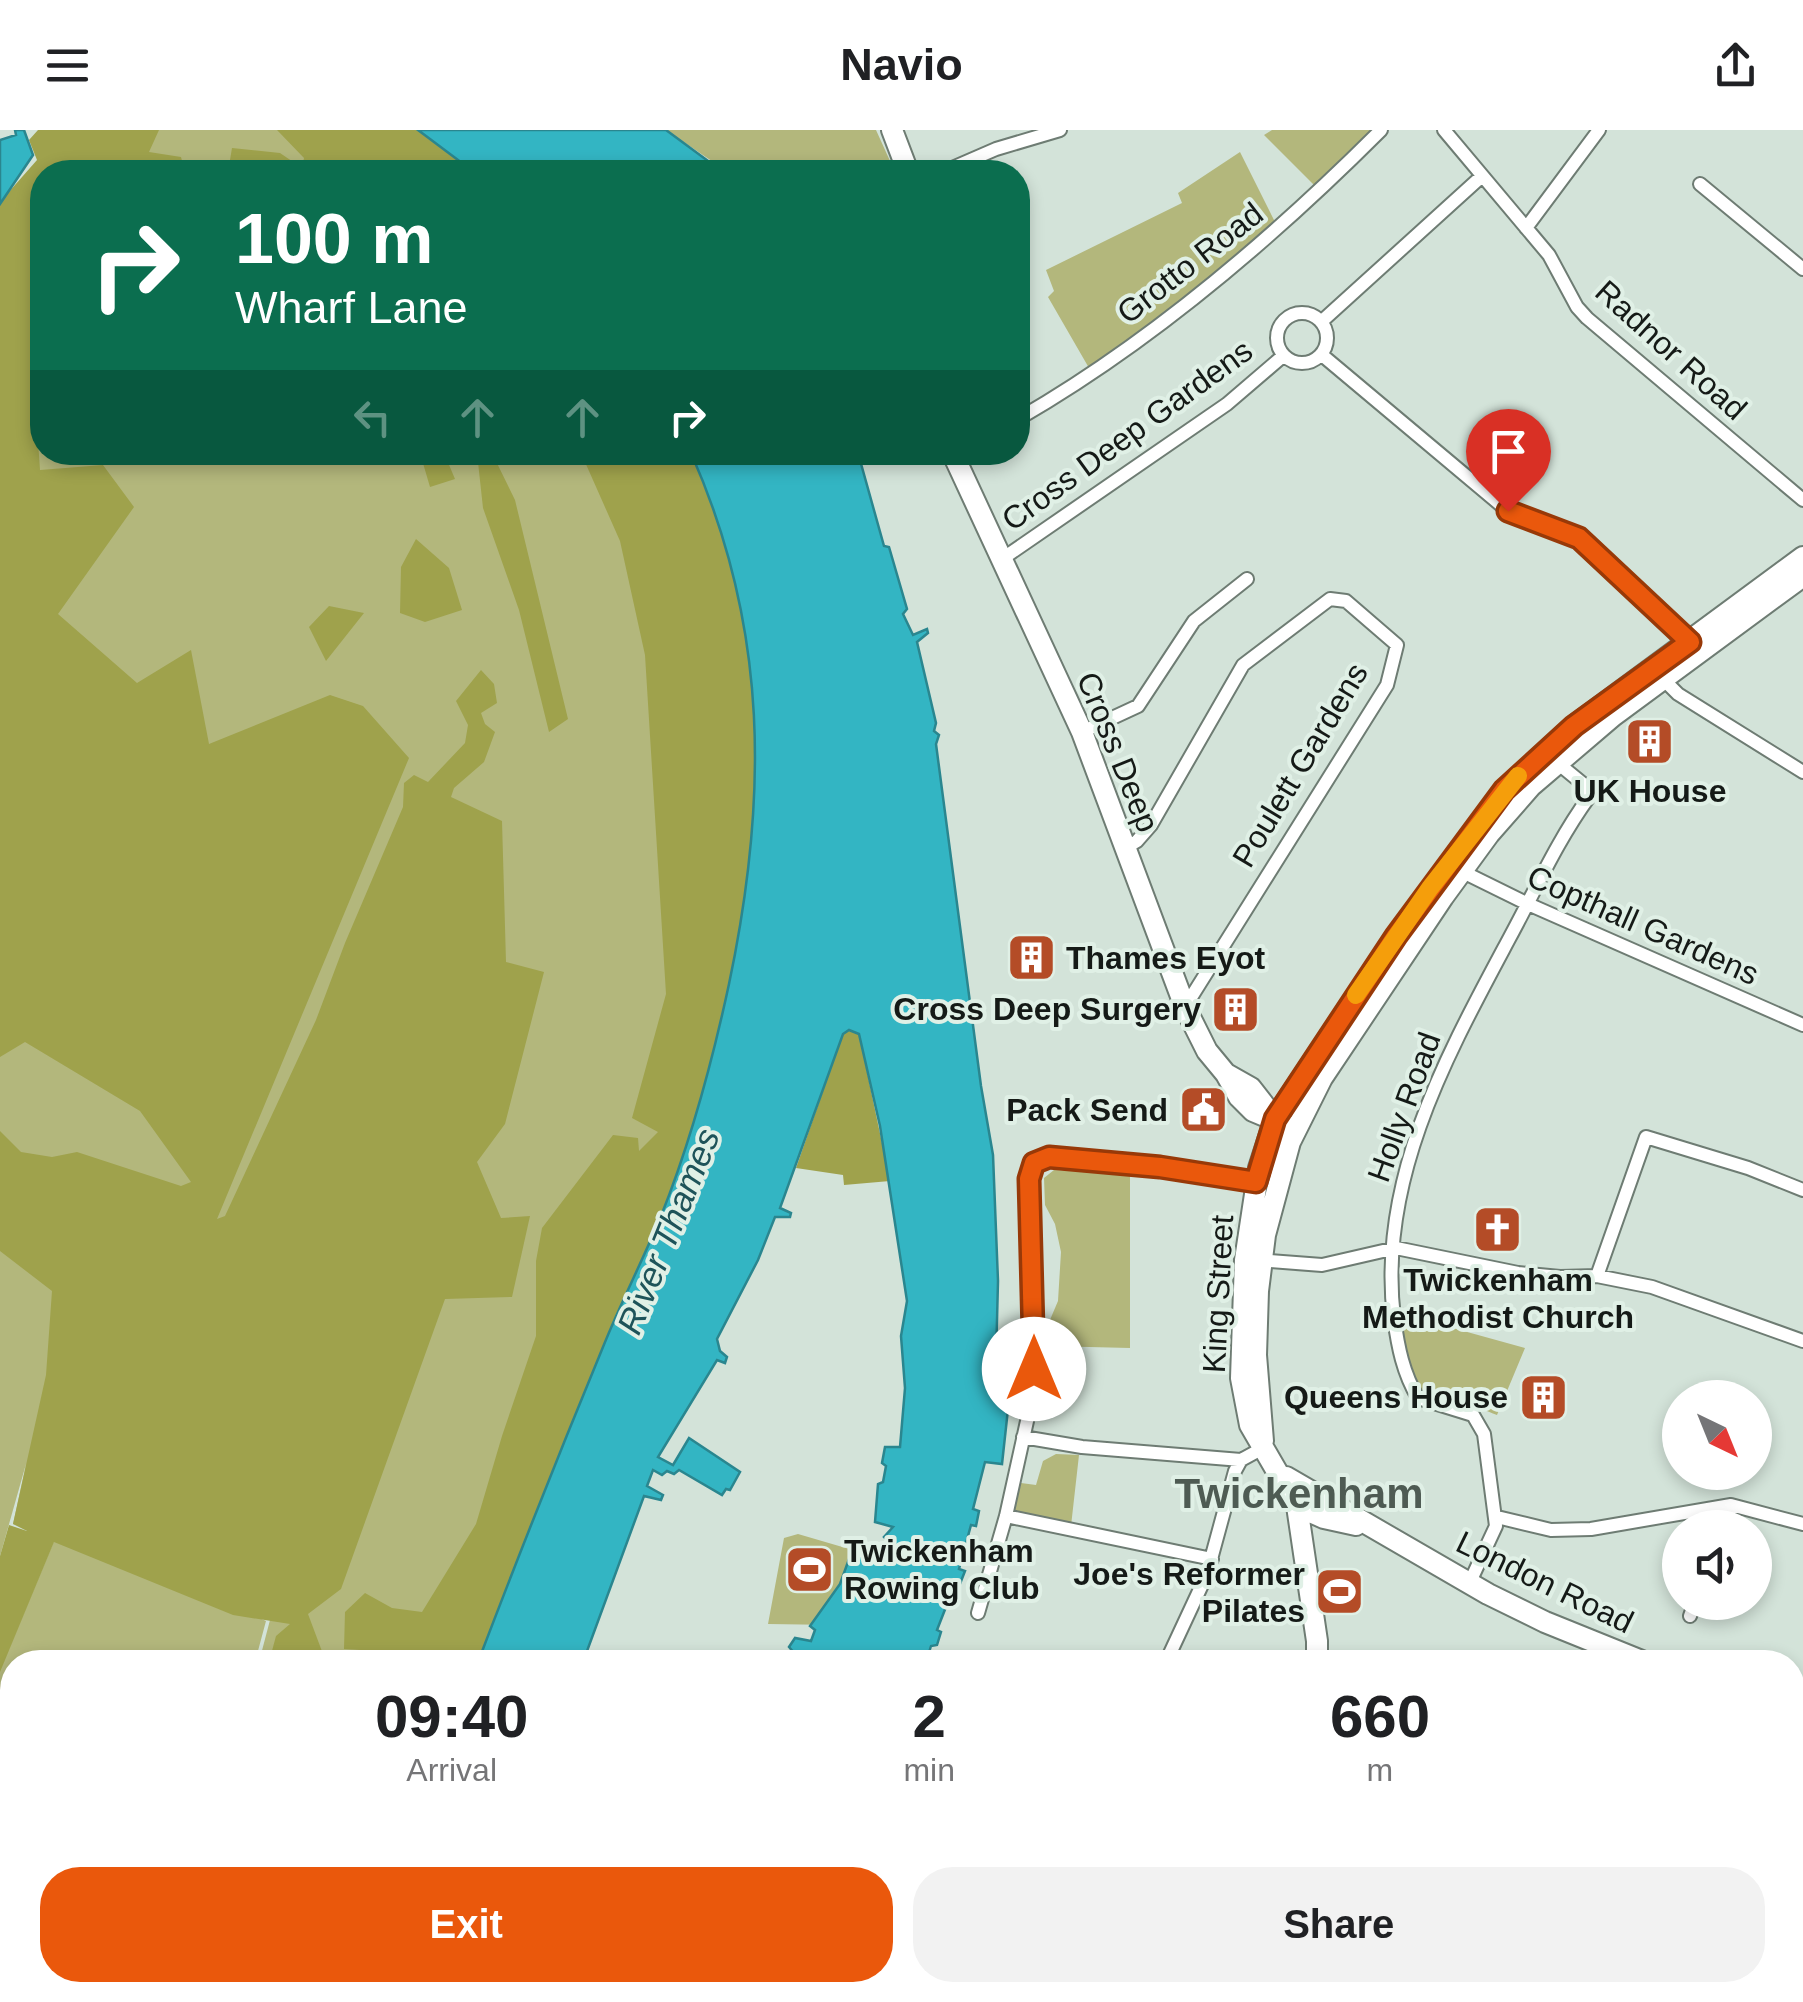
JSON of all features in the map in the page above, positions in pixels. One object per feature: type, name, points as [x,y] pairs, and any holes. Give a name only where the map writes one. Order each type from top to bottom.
[{"type":"main road","points":[[892,130],[903,160]]},
{"type":"main road","name":"Cross Deep","points":[[959,465],[1082,732],[1184,1007],[1207,1052],[1226,1074],[1254,1090],[1275,1119],[1295,1129]]},
{"type":"main road","points":[[1550,756],[1664,680],[1696,647],[1803,557]]},
{"type":"main road","points":[[1456,867],[1489,834],[1550,756],[1696,647],[1803,576]]},
{"type":"main road","name":"King Street","points":[[1263,1448],[1247,1416],[1241,1378],[1256,1182],[1275,1119],[1335,1025],[1456,867]]},
{"type":"main road","name":"King Street","points":[[1253,1260],[1295,1129],[1456,867]]},
{"type":"main road","name":"London Road","points":[[1263,1448],[1297,1506],[1330,1520],[1366,1526]]},
{"type":"main road","name":"London Road","points":[[1280,1473],[1469,1584],[1545,1622],[1614,1650]]},
{"type":"main road","points":[[1297,1506],[1317,1650]]},
{"type":"street","points":[[970,160],[1060,130]]},
{"type":"street","name":"Grotto Road","points":[[1030,411],[1089,375],[1225,274],[1282,226],[1381,130]]},
{"type":"street","name":"Radnor Road","points":[[1444,130],[1548,255],[1587,318],[1803,500]]},
{"type":"street","points":[[1526,228],[1599,130]]},
{"type":"street","points":[[1482,176],[1321,322],[1328,341],[1322,355],[1508,511],[1579,538],[1696,647]]},
{"type":"street","points":[[1700,184],[1803,269]]},
{"type":"street","name":"Cross Deep Gardens","points":[[1321,322],[1302,314],[1282,321],[1277,344],[1283,356],[1305,364],[1322,355]]},
{"type":"street","name":"Cross Deep Gardens","points":[[1002,559],[1227,404],[1283,356]]},
{"type":"street","points":[[1082,732],[1138,706],[1194,621],[1247,579]]},
{"type":"street","name":"Poulett Gardens","points":[[1124,848],[1151,824],[1243,665],[1330,599],[1346,601],[1397,644],[1387,684],[1184,1007]]},
{"type":"street","points":[[1664,680],[1678,694],[1803,772]]},
{"type":"street","name":"Holly Road","points":[[1469,1584],[1496,1526],[1484,1434],[1478,1420],[1468,1413],[1418,1398],[1404,1375],[1390,1290],[1390,1248],[1403,1178],[1427,1105],[1560,839],[1590,792],[1550,756]]},
{"type":"street","name":"Copthall Gardens","points":[[1456,867],[1528,904],[1803,1026]]},
{"type":"street","points":[[1597,1276],[1646,1136],[1803,1190]]},
{"type":"street","points":[[978,1614],[1006,1516],[1033,1394],[1029,1179],[1034,1163],[1049,1157],[1160,1167],[1256,1182]]},
{"type":"street","points":[[1253,1260],[1322,1264],[1390,1248],[1518,1272],[1597,1276],[1652,1287],[1803,1342]]},
{"type":"street","points":[[1023,1437],[1082,1447],[1242,1460]]},
{"type":"street","points":[[1172,1650],[1212,1559],[1235,1471],[1242,1460],[1263,1448]]},
{"type":"street","points":[[1496,1516],[1552,1530],[1592,1529],[1731,1505],[1803,1524]]},
{"type":"street","points":[[1729,1510],[1731,1505]]},
{"type":"street","points":[[1006,1516],[1212,1559]]},
{"type":"green space","points":[[51,130],[418,130],[458,160],[41,160]]},
{"type":"green space","points":[[666,130],[876,130],[890,160],[710,160]]},
{"type":"green space","points":[[1272,130],[1373,130],[1316,187],[1264,135]]},
{"type":"green space","points":[[1240,152],[1276,224],[1141,332],[1089,368],[1048,297],[1054,291],[1046,270],[1182,203],[1178,193]]},
{"type":"green space","points":[[30,178],[30,465],[678,465],[675,1141],[482,1650],[262,1650],[270,1620],[134,1557],[13,1524],[26,1464],[0,1556],[0,204]]},
{"type":"green space","points":[[1054,1170],[1130,1173],[1130,1348],[1048,1346],[1047,1327],[1058,1301],[1061,1252],[1055,1224],[1045,1205],[1044,1178]]},
{"type":"green space","points":[[1395,1312],[1525,1348],[1497,1415],[1432,1397],[1415,1386]]},
{"type":"green space","points":[[1056,1454],[1079,1455],[1071,1526],[1014,1512],[1021,1483],[1036,1485],[1043,1461]]},
{"type":"green space","points":[[798,1534],[880,1558],[836,1625],[768,1624],[784,1538]]},
{"type":"green space","points":[[54,1541],[129,1559],[266,1621],[258,1650],[8,1650]]},
{"type":"shaded area","points":[[38,130],[159,130],[149,152],[182,160],[37,160],[29,140]]},
{"type":"shaded area","points":[[277,130],[431,130],[471,160],[304,160]]},
{"type":"shaded area","points":[[232,148],[280,153],[290,160],[230,160]]},
{"type":"shaded area","points":[[30,168],[30,465],[40,465],[40,470],[103,465],[134,507],[58,614],[137,683],[191,650],[209,744],[330,695],[363,706],[409,758],[217,1219],[225,1216],[316,1020],[403,807],[404,783],[414,775],[428,782],[465,743],[468,725],[456,701],[481,670],[494,684],[497,703],[481,713],[485,724],[495,732],[484,762],[454,788],[451,797],[502,821],[506,962],[544,972],[505,1124],[477,1162],[501,1218],[530,1216],[512,1297],[445,1299],[341,1589],[308,1614],[322,1650],[272,1650],[276,1636],[290,1624],[233,1615],[54,1542],[9,1650],[0,1650],[0,1556],[9,1525],[27,1531],[13,1524],[46,1375],[52,1291],[0,1251],[0,1131],[21,1152],[52,1157],[77,1152],[181,1186],[191,1182],[140,1111],[25,1042],[0,1057],[0,202]]},
{"type":"shaded area","points":[[424,465],[449,465],[455,479],[430,487]]},
{"type":"shaded area","points":[[478,465],[498,465],[515,500],[568,719],[549,732],[519,610],[483,508]]},
{"type":"shaded area","points":[[586,465],[705,465],[740,573],[765,701],[760,848],[695,1149],[498,1650],[344,1649],[345,1612],[365,1593],[392,1608],[422,1612],[476,1524],[536,1336],[536,1261],[542,1228],[613,1135],[638,1138],[639,1151],[658,1132],[632,1118],[666,994],[645,655],[620,541]]},
{"type":"shaded area","points":[[416,539],[449,568],[462,610],[425,622],[400,613],[401,567]]},
{"type":"shaded area","points":[[329,606],[364,613],[326,661],[309,627]]},
{"type":"shaded area","points":[[848,1030],[859,1034],[890,1181],[844,1185],[843,1175],[796,1168],[843,1034]]},
{"type":"water","points":[[15,130],[24,130],[33,155],[0,204],[0,140],[16,135]]},
{"type":"water","points":[[418,130],[666,130],[707,160],[458,160]]},
{"type":"water","name":"River Thames","points":[[696,465],[861,465],[907,609],[903,614],[913,635],[927,629],[928,633],[917,642],[936,723],[934,731],[939,735],[936,744],[993,1155],[998,1281],[995,1399],[1009,1400],[1002,1464],[985,1462],[973,1509],[979,1511],[976,1526],[971,1525],[959,1569],[965,1571],[958,1589],[953,1589],[937,1630],[941,1632],[937,1645],[930,1650],[792,1650],[789,1647],[795,1638],[811,1641],[815,1630],[810,1626],[840,1584],[853,1548],[881,1557],[887,1540],[884,1537],[893,1527],[875,1522],[878,1484],[883,1482],[886,1466],[882,1463],[885,1447],[900,1447],[905,1388],[901,1336],[907,1301],[880,1126],[859,1034],[849,1030],[843,1034],[780,1208],[791,1213],[790,1217],[775,1217],[758,1260],[717,1339],[720,1351],[727,1357],[725,1363],[717,1360],[658,1457],[673,1465],[689,1438],[740,1472],[730,1490],[722,1495],[679,1470],[662,1475],[653,1470],[647,1486],[663,1495],[661,1500],[644,1496],[587,1650],[483,1650],[587,1386],[672,1188],[708,1072],[729,984],[750,848],[754,715],[748,650],[717,519]]},
{"type":"slow traffic","points":[[1356,995],[1430,888],[1518,776]]},
{"type":"place","name":"UK House","points":[[1650,741]]},
{"type":"place","name":"Thames Eyot","points":[[1031,958]]},
{"type":"place","name":"Cross Deep Surgery","points":[[1236,1009]]},
{"type":"place","name":"Pack Send","points":[[1203,1110]]},
{"type":"place","name":"Twickenham Methodist Church","points":[[1498,1230]]},
{"type":"place","name":"Queens House","points":[[1543,1397]]},
{"type":"place","name":"Twickenham Rowing Club","points":[[809,1569]]},
{"type":"place","name":"Joe's Reformer Pilates","points":[[1340,1592]]},
{"type":"district","name":"Twickenham","points":[[1299,1493]]},
{"type":"route","points":[[1034,1369],[1029,1179],[1034,1163],[1049,1157],[1160,1167],[1256,1182],[1275,1119],[1396,936],[1504,790],[1574,726],[1690,642],[1579,538],[1508,511]]}]
